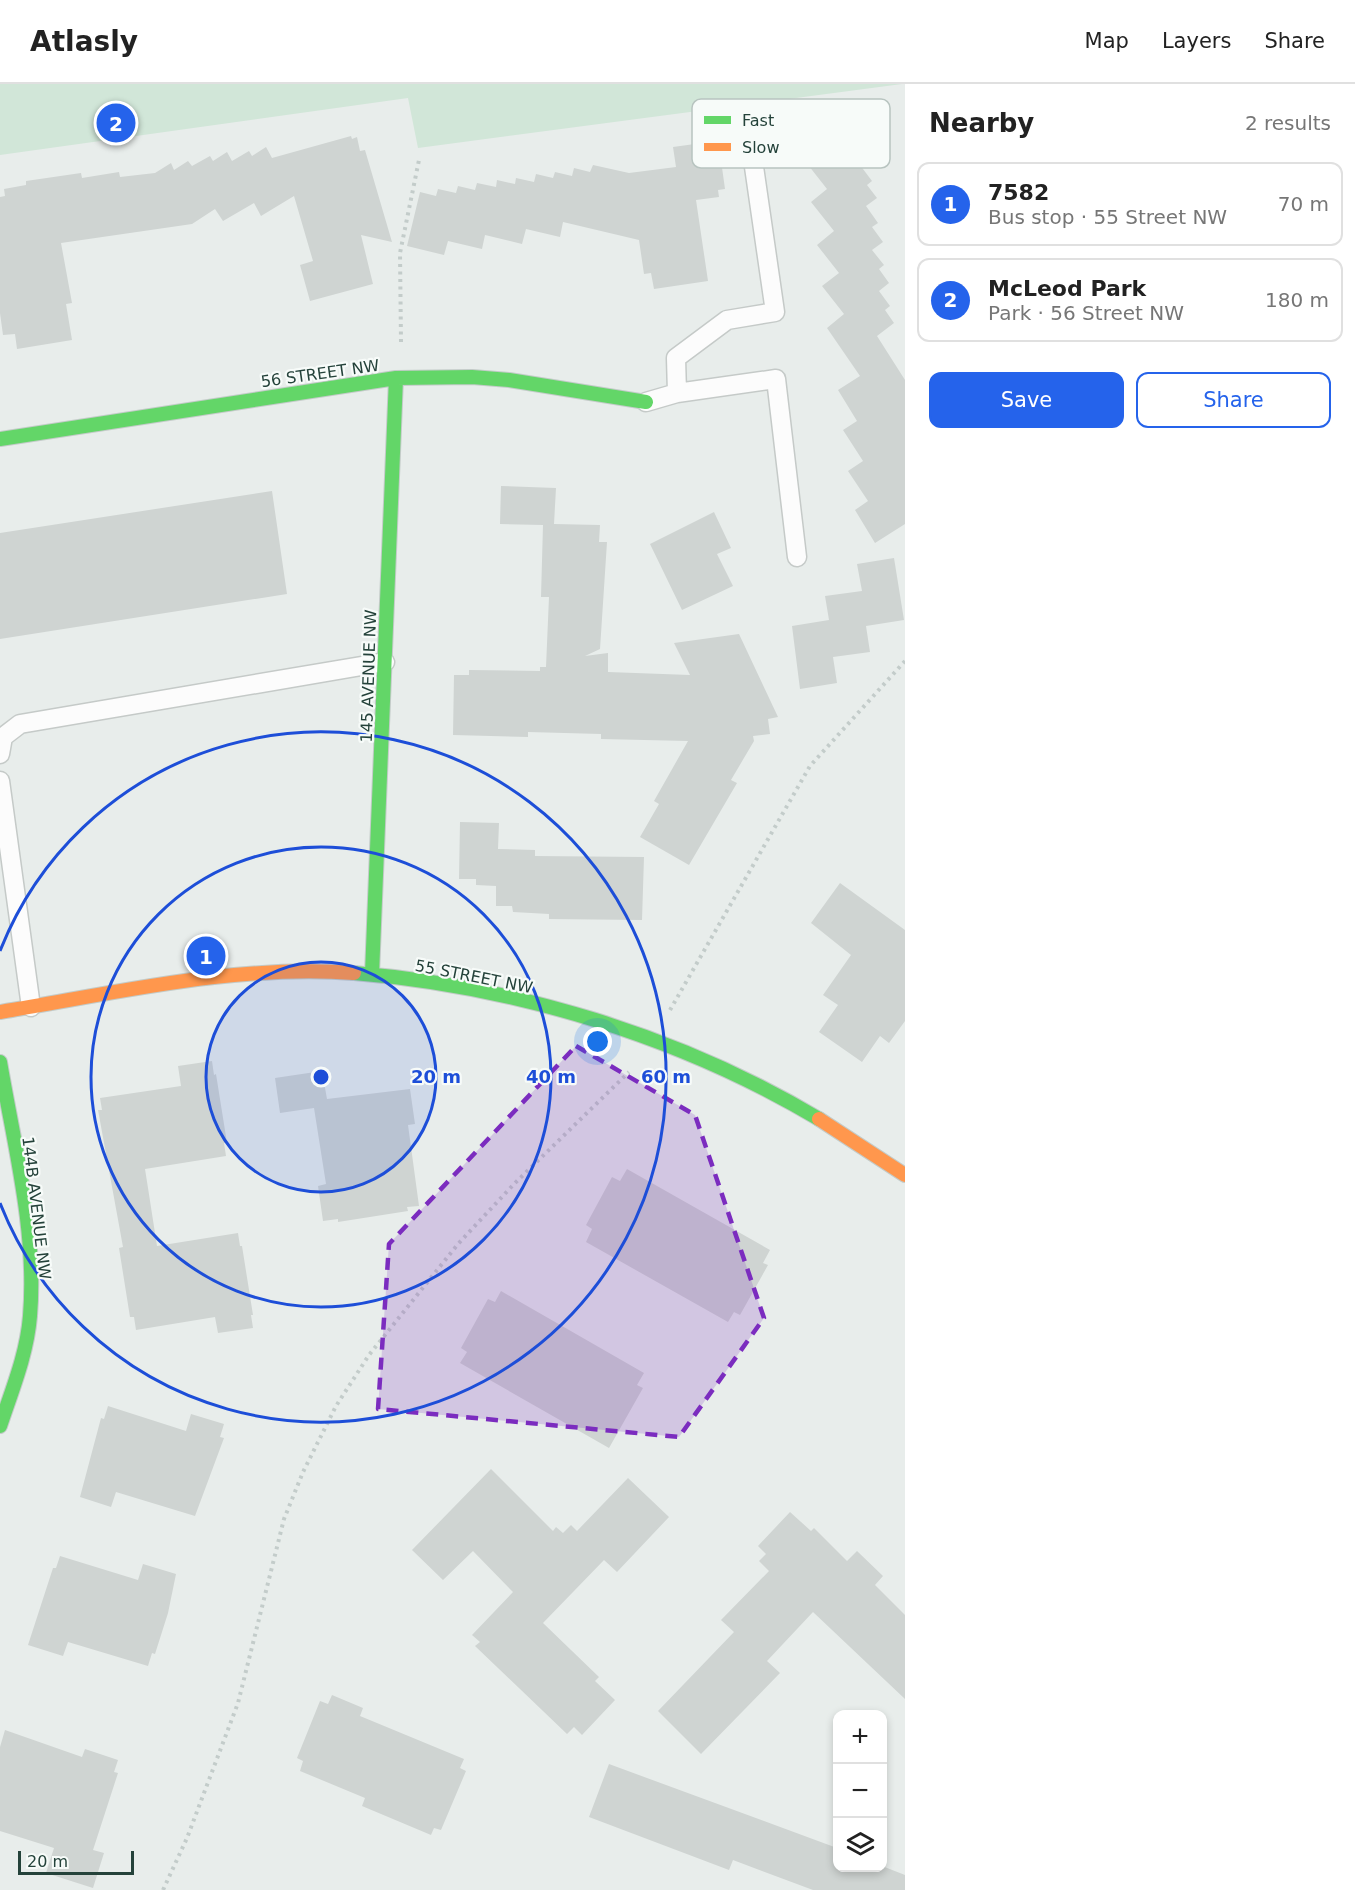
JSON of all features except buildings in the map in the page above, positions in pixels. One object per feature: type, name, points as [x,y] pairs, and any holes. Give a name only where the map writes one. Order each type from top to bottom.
[{"type":"street","name":"56 STREET NW","points":[[0,439],[396,378],[472,377],[509,380],[646,402]]},
{"type":"street","name":"145 AVENUE NW","points":[[372,975],[396,378]]},
{"type":"street","name":"55 STREET NW","points":[[0,1012],[243,975],[309,972],[372,975],[519,999],[652,1039],[721,1069],[798,1107],[905,1175]]},
{"type":"street","name":"144B AVENUE NW","points":[[0,1062],[29,1243],[31,1292],[26,1339],[0,1426]]},
{"type":"lane","points":[[677,393],[676,358],[727,320],[775,312],[754,168]]},
{"type":"lane","points":[[646,402],[677,393],[776,379],[797,557]]},
{"type":"lane","points":[[0,754],[3,737],[20,724],[385,662]]},
{"type":"lane","points":[[0,782],[32,1007]]},
{"type":"path","points":[[396,378],[401,339],[400,253],[419,160]]},
{"type":"path","points":[[163,1890],[187,1838],[238,1703],[284,1519],[303,1472],[336,1406],[369,1355],[458,1244],[514,1184],[628,1073],[685,986],[739,886],[810,766],[905,661]]},
{"type":"highlighted area","points":[[576,1046],[695,1115],[764,1318],[679,1437],[378,1409],[389,1244]]},
{"type":"green space","points":[[0,84],[902,84],[789,99],[692,99],[692,112],[418,148],[408,98],[0,155]]},
{"type":"traffic: fast","points":[[0,439],[396,378],[472,377],[509,380],[646,402]]},
{"type":"traffic: fast","points":[[372,974],[396,378]]},
{"type":"traffic: fast","points":[[354,973],[475,990],[535,1003],[594,1020],[710,1063],[766,1089],[819,1119]]},
{"type":"traffic: fast","points":[[0,1062],[23,1188],[31,1284],[26,1344],[0,1426]]},
{"type":"traffic: slow","points":[[0,1012],[221,976],[310,971],[354,973]]},
{"type":"traffic: slow","points":[[819,1119],[905,1175]]},
{"type":"place","name":"McLeod Park","points":[[116,123]]},
{"type":"place","name":"7582","points":[[206,956]]}]
